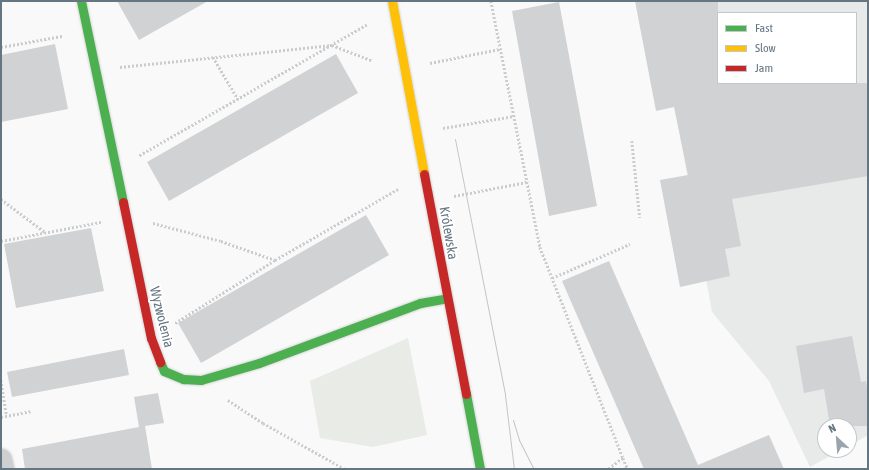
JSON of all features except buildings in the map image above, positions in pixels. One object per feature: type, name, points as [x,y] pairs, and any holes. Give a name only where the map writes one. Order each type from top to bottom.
[{"type":"street","name":"Wyzwolenia","points":[[81,1],[151,338],[164,371],[183,379],[201,380],[260,363],[420,303],[447,298]]},
{"type":"street","name":"Królewska","points":[[392,1],[480,469]]},
{"type":"street","points":[[1,460],[3,469]]},
{"type":"path","points":[[491,1],[540,247],[628,469]]},
{"type":"path","points":[[116,169],[367,25]]},
{"type":"path","points":[[1,47],[69,35]]},
{"type":"path","points":[[95,69],[332,45],[373,61]]},
{"type":"path","points":[[404,69],[500,49]]},
{"type":"path","points":[[213,57],[238,99]]},
{"type":"path","points":[[416,133],[514,116]]},
{"type":"path","points":[[632,142],[640,218]]},
{"type":"path","points":[[429,201],[527,182]]},
{"type":"path","points":[[151,338],[275,260],[398,189]]},
{"type":"path","points":[[1,199],[45,233]]},
{"type":"path","points":[[1,240],[126,218],[159,224],[221,241],[275,260]]},
{"type":"path","points":[[552,278],[630,244]]},
{"type":"path","points":[[1,380],[7,416]]},
{"type":"path","points":[[201,380],[263,423],[345,469]]},
{"type":"path","points":[[1,417],[31,411]]},
{"type":"path","points":[[609,469],[623,458]]},
{"type":"shaded area","points":[[662,1],[868,1],[868,435],[857,441],[857,418],[817,418],[817,458],[826,458],[810,467],[769,381],[712,312],[673,97]]},
{"type":"shaded area","points":[[408,338],[427,435],[373,447],[320,438],[310,381]]},
{"type":"tram line","points":[[455,139],[505,395],[514,469]]},
{"type":"tram line","points":[[513,420],[519,440],[534,469]]},
{"type":"traffic: fast","points":[[81,1],[123,202]]},
{"type":"traffic: fast","points":[[160,362],[164,371],[183,379],[201,380],[259,363],[420,303],[447,298]]},
{"type":"traffic: fast","points":[[466,394],[480,469]]},
{"type":"traffic: slow","points":[[392,1],[424,174]]},
{"type":"traffic: jam","points":[[424,174],[466,394]]},
{"type":"traffic: jam","points":[[123,202],[151,338],[160,362]]}]
